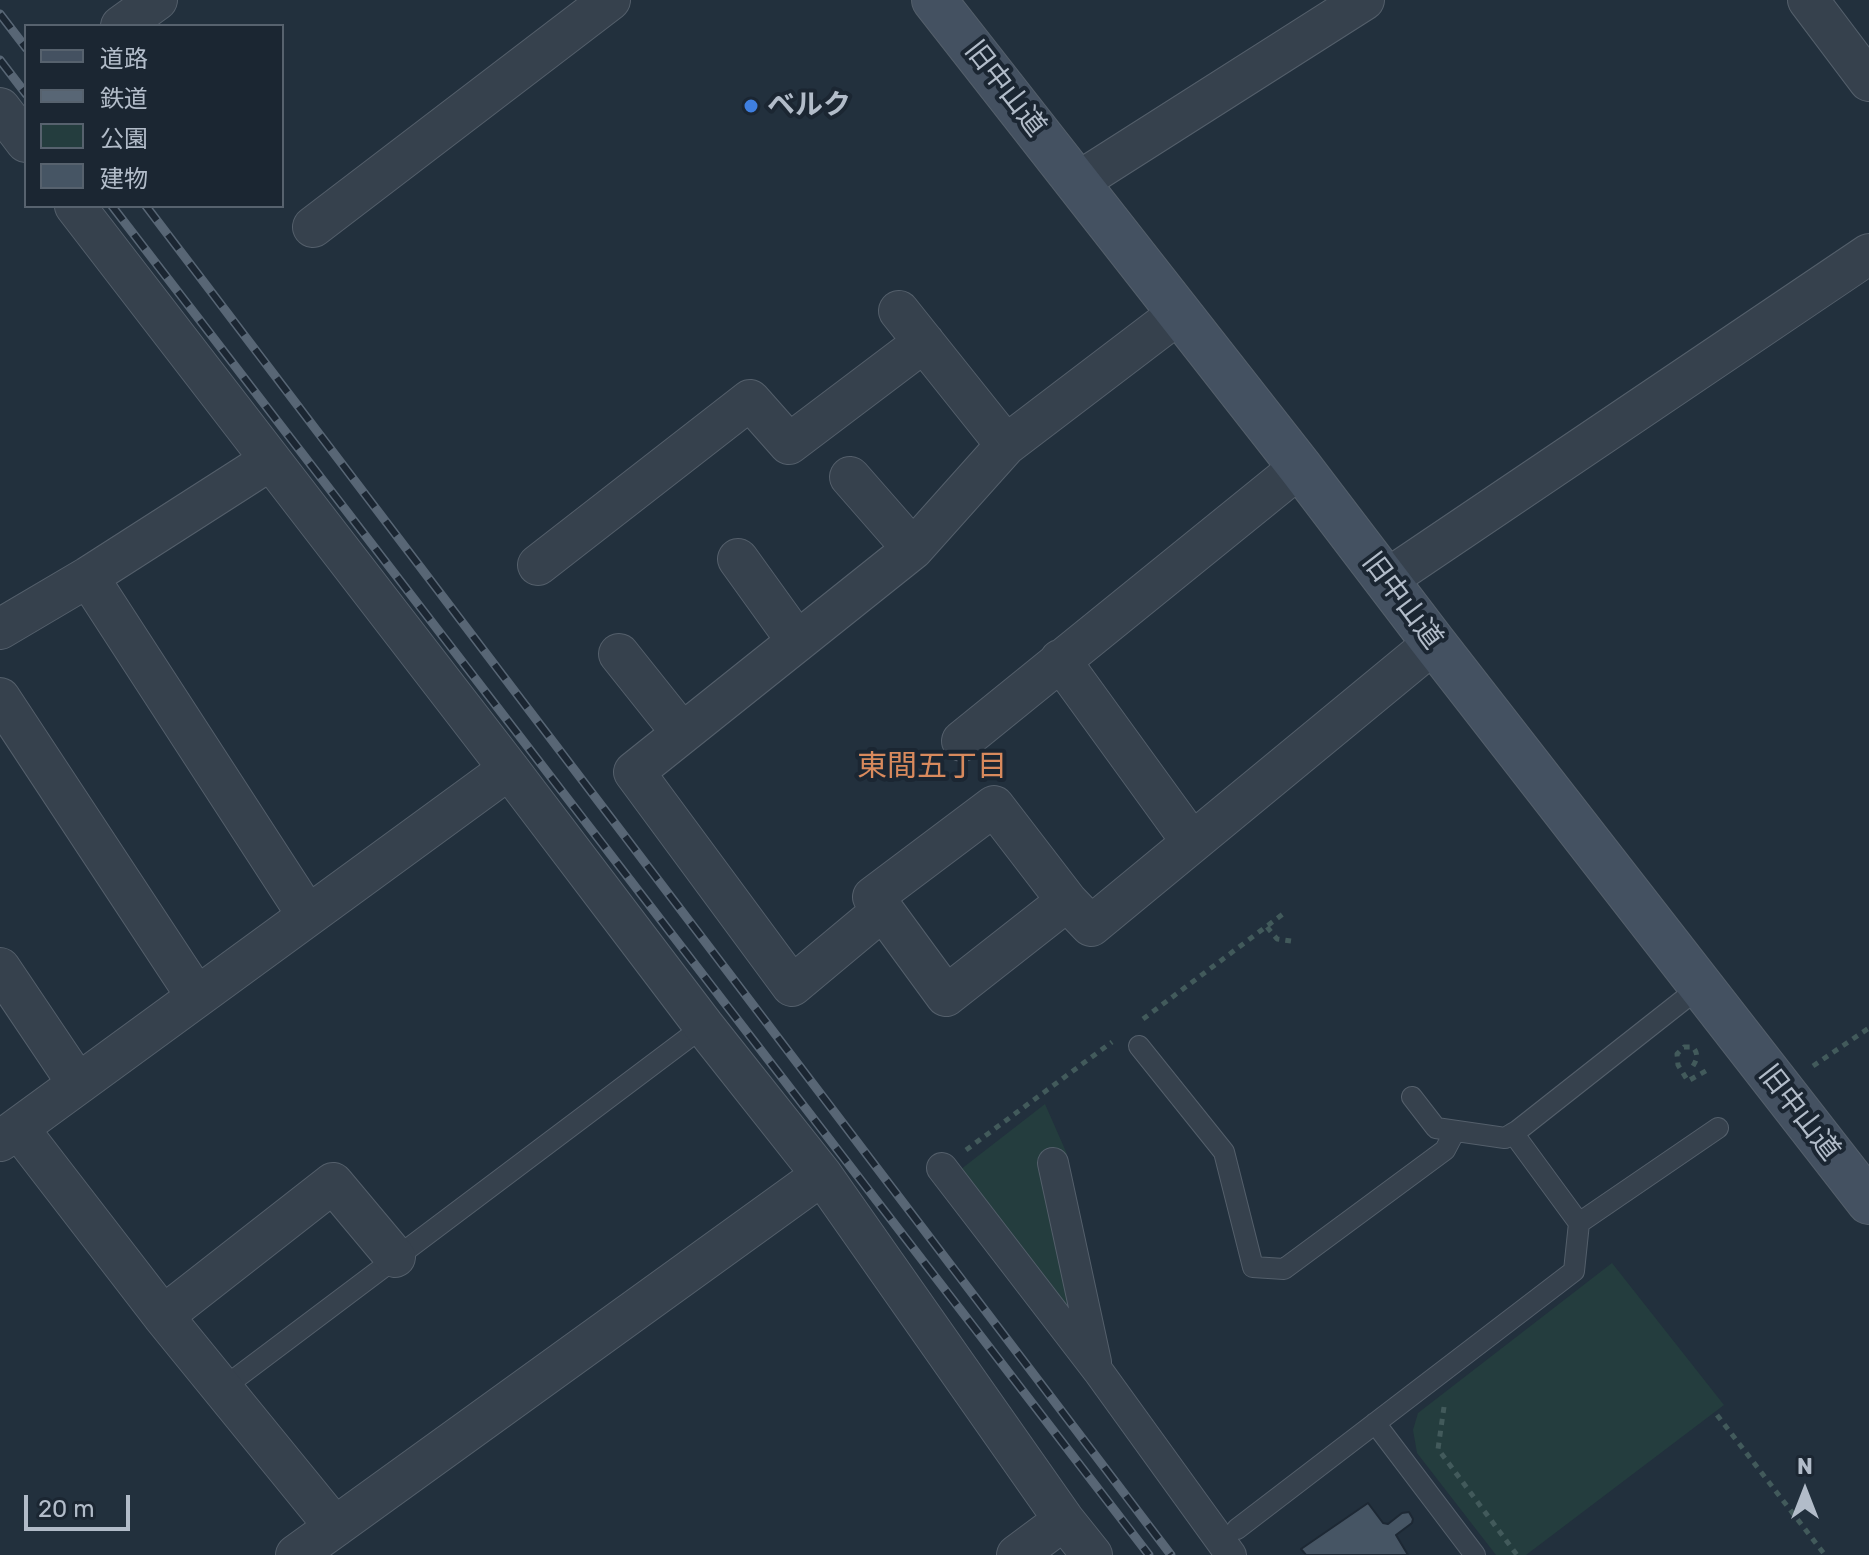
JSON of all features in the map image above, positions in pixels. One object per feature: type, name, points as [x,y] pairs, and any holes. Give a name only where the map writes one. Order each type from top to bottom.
[{"type":"main road","name":"旧中山道","points":[[934,0],[1869,1202]]},
{"type":"street","points":[[124,24],[157,0]]},
{"type":"street","points":[[313,227],[610,0]]},
{"type":"street","points":[[1078,182],[1364,0]]},
{"type":"street","points":[[1808,0],[1869,81]]},
{"type":"street","points":[[0,108],[24,139]]},
{"type":"street","points":[[77,208],[704,1026],[822,1175],[1064,1520],[1092,1555]]},
{"type":"street","points":[[1386,580],[1869,254]]},
{"type":"street","points":[[899,311],[1006,445]]},
{"type":"street","points":[[883,910],[792,986],[634,772],[913,549],[1006,445],[1178,314]]},
{"type":"street","points":[[538,565],[750,400],[789,444],[924,342]]},
{"type":"street","points":[[0,629],[88,577],[269,461]]},
{"type":"street","points":[[962,741],[1300,467]]},
{"type":"street","points":[[850,477],[913,549]]},
{"type":"street","points":[[738,559],[797,641]]},
{"type":"street","points":[[88,577],[308,916]]},
{"type":"street","points":[[1067,901],[946,996],[873,897],[994,806],[1067,901],[1091,926],[1434,643]]},
{"type":"street","points":[[619,654],[682,733]]},
{"type":"street","points":[[1060,660],[1192,842]]},
{"type":"street","points":[[0,698],[197,997]]},
{"type":"street","points":[[335,1527],[223,1388],[9,1134],[509,769]]},
{"type":"street","points":[[0,968],[78,1084]]},
{"type":"street","points":[[1053,1163],[1098,1371]]},
{"type":"street","points":[[942,1168],[1234,1542]]},
{"type":"street","points":[[296,1555],[822,1175]]},
{"type":"street","points":[[163,1316],[333,1183],[395,1257]]},
{"type":"street","points":[[1017,1555],[1064,1520]]},
{"type":"lane","points":[[1412,1097],[1436,1128],[1505,1138],[1701,986]]},
{"type":"lane","points":[[223,1388],[704,1026]]},
{"type":"lane","points":[[1139,1046],[1224,1152],[1253,1267],[1284,1269],[1445,1150],[1455,1131]]},
{"type":"lane","points":[[1579,1223],[1718,1128]]},
{"type":"lane","points":[[1234,1542],[1375,1423],[1574,1271],[1579,1223],[1513,1133]]},
{"type":"lane","points":[[1375,1423],[1475,1555]]},
{"type":"path","points":[[1267,927],[1277,939],[1291,941]]},
{"type":"path","points":[[1808,1069],[1869,1028]]},
{"type":"path","points":[[1693,1066],[1697,1053],[1693,1047],[1684,1047],[1677,1054],[1678,1065],[1688,1081],[1711,1068]]},
{"type":"path","points":[[1445,1406],[1438,1449],[1517,1555]]},
{"type":"path","points":[[1717,1415],[1825,1555]]},
{"type":"path","points":[[1429,1435],[1440,1435]]},
{"type":"green space","points":[[1045,1104],[1067,1154],[1039,1159],[1078,1326],[956,1173]]},
{"type":"green space","points":[[1612,1263],[1724,1405],[1526,1555],[1496,1555],[1417,1453],[1413,1430],[1418,1413]]},
{"type":"building","points":[[1368,1503],[1383,1523],[1388,1524],[1402,1513],[1409,1512],[1412,1523],[1396,1535],[1408,1555],[1306,1555],[1301,1549]]},
{"type":"railway","points":[[0,14],[24,45]]},
{"type":"railway","points":[[0,60],[24,91]]},
{"type":"railway","points":[[114,208],[1149,1555]]},
{"type":"railway","points":[[148,208],[1171,1555]]},
{"type":"place","name":"ベルク","points":[[751,106]]},
{"type":"district","name":"東間五丁目","points":[[932,767]]}]
